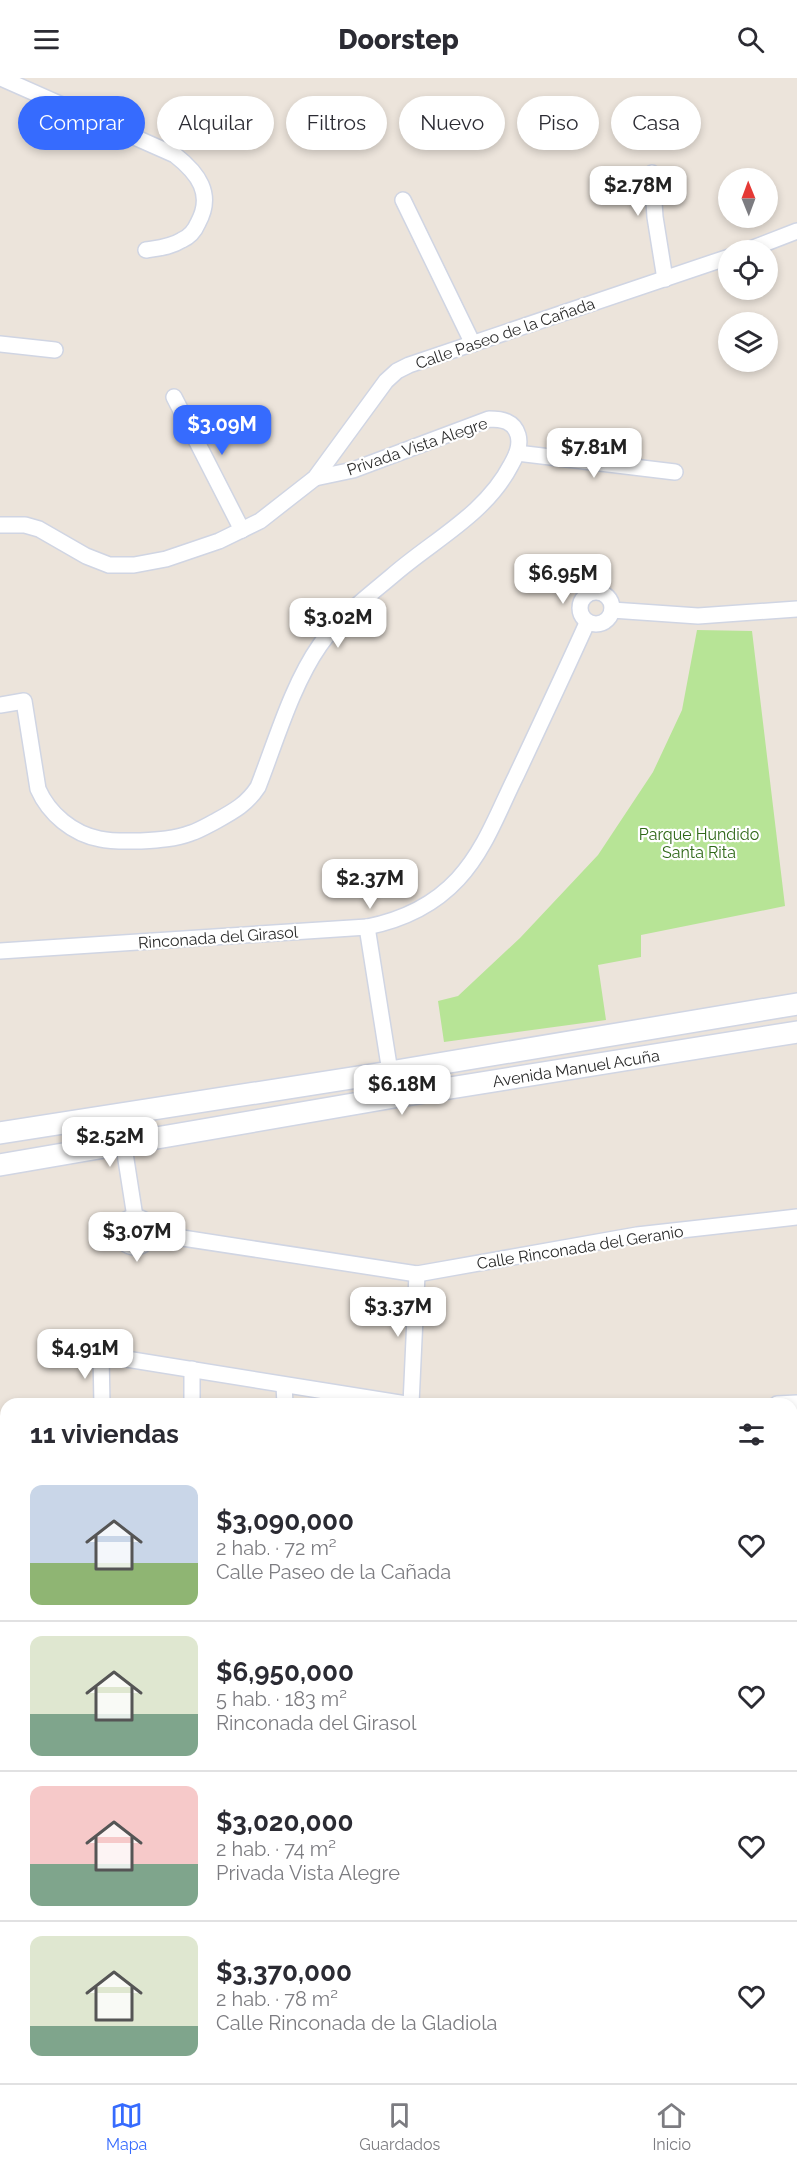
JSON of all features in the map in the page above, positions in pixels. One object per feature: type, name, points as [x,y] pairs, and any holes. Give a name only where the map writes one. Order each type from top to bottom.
[{"type":"street","points":[[1,78],[175,155],[190,167],[206,198],[203,215],[195,228],[183,240],[168,246],[146,250]]},
{"type":"street","points":[[652,173],[655,217],[665,279]]},
{"type":"street","points":[[403,200],[473,344]]},
{"type":"street","points":[[775,240],[797,232]]},
{"type":"street","name":"Calle Paseo de la Cañada","points":[[0,525],[25,525],[39,529],[86,556],[109,565],[134,565],[166,559],[219,541],[260,521],[315,478],[386,381],[397,371],[718,261]]},
{"type":"street","points":[[0,344],[55,350]]},
{"type":"street","points":[[174,397],[242,530]]},
{"type":"street","name":"Privada Vista Alegre","points":[[315,478],[353,470],[489,419],[507,421],[513,425],[519,437],[517,453]]},
{"type":"street","points":[[0,705],[24,701],[38,789],[42,798],[60,820],[89,836],[115,841],[161,840],[192,833],[240,808],[258,787],[303,672],[321,644],[339,624],[394,574],[474,513],[496,489],[517,453],[675,472]]},
{"type":"street","points":[[593,592],[603,593],[610,600],[612,610],[608,620],[598,624],[588,623],[581,615],[579,605],[584,596],[593,592]]},
{"type":"street","points":[[612,610],[698,616],[797,609]]},
{"type":"street","name":"Rinconada del Girasol","points":[[0,951],[368,927],[389,923],[434,902],[458,880],[474,860],[588,623]]},
{"type":"street","points":[[368,927],[394,1097]]},
{"type":"street","name":"Avenida Manuel Acuña","points":[[52,1125],[390,1072],[797,1004]]},
{"type":"street","name":"Avenida Manuel Acuña","points":[[0,1166],[394,1097],[797,1032]]},
{"type":"street","points":[[119,1115],[135,1217]]},
{"type":"street","points":[[0,1128],[52,1125]]},
{"type":"street","points":[[0,1133],[52,1125]]},
{"type":"street","points":[[135,1217],[146,1221],[150,1233],[148,1240],[135,1247],[128,1245],[122,1239],[120,1232],[122,1224],[135,1217]]},
{"type":"street","name":"Calle Rinconada del Geranio","points":[[150,1233],[417,1274],[637,1235],[797,1217]]},
{"type":"street","points":[[411,1398],[417,1274]]},
{"type":"street","points":[[58,1348],[369,1398]]},
{"type":"street","points":[[101,1355],[102,1398]]},
{"type":"street","points":[[192,1370],[192,1398]]},
{"type":"street","points":[[284,1384],[285,1398]]},
{"type":"green space","name":"Parque Hundido Santa Rita","points":[[697,630],[752,631],[785,906],[641,935],[641,957],[598,965],[606,1020],[444,1042],[438,1001],[458,996],[520,938],[598,855],[653,772],[682,710]]}]
